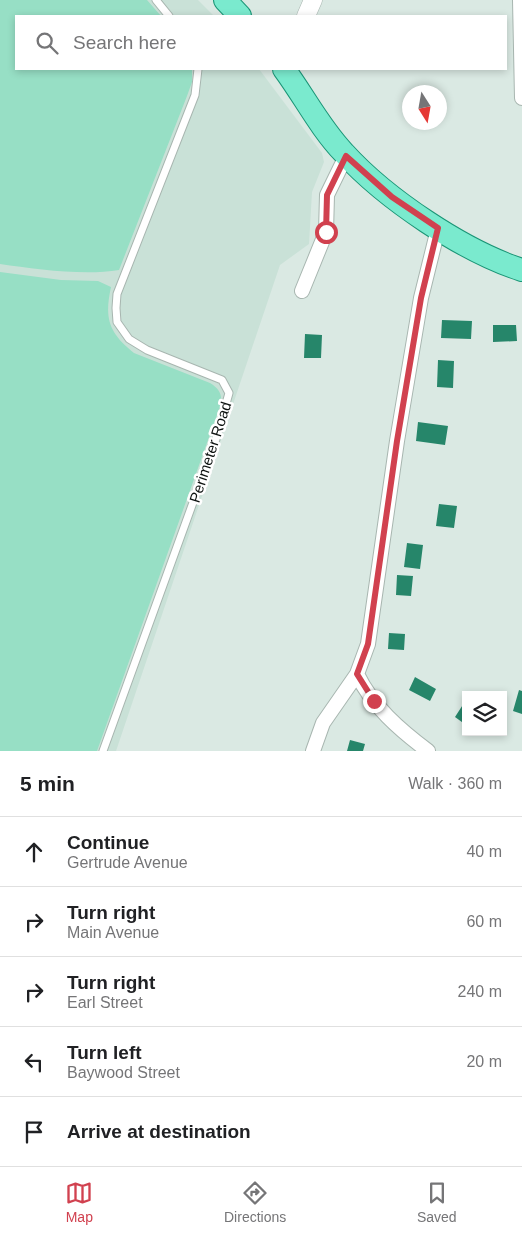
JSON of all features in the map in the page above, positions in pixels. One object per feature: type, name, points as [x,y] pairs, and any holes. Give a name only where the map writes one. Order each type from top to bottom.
[{"type":"main road","points":[[225,0],[239,15]]},
{"type":"main road","points":[[285,70],[321,124],[346,156],[392,197],[473,249],[506,265],[522,270]]},
{"type":"street","points":[[306,15],[313,0]]},
{"type":"street","points":[[521,4],[522,98]]},
{"type":"street","points":[[302,290],[326,232],[327,195],[346,156]]},
{"type":"street","points":[[313,751],[322,723],[357,674],[368,644],[397,441],[421,298],[438,228]]},
{"type":"street","points":[[357,674],[360,682],[382,710],[428,751]]},
{"type":"lane","points":[[156,0],[168,15]]},
{"type":"lane","name":"Perimeter Road","points":[[103,751],[216,439],[229,394],[222,380],[147,350],[129,339],[118,322],[116,308],[117,294],[195,95],[198,70]]},
{"type":"shaded area","points":[[0,0],[198,0],[213,15],[15,15],[15,70],[260,70],[322,153],[324,162],[312,192],[309,244],[280,265],[116,751],[0,751]]},
{"type":"green space","points":[[0,0],[147,0],[160,15],[15,15],[15,70],[192,70],[192,82],[119,270],[75,272],[0,264]]},
{"type":"green space","points":[[0,272],[61,280],[98,281],[111,287],[108,308],[110,324],[119,339],[126,346],[134,353],[210,383],[220,392],[221,396],[220,407],[97,751],[0,751]]},
{"type":"building","points":[[442,320],[472,321],[471,339],[441,338]]},
{"type":"building","points":[[493,325],[516,325],[517,341],[493,342]]},
{"type":"building","points":[[305,334],[322,335],[321,358],[304,358]]},
{"type":"building","points":[[438,360],[454,361],[453,388],[437,387]]},
{"type":"building","points":[[418,422],[448,426],[445,445],[416,441]]},
{"type":"building","points":[[439,504],[457,506],[454,528],[436,526]]},
{"type":"building","points":[[407,543],[423,545],[420,569],[404,567]]},
{"type":"building","points":[[397,575],[413,576],[411,596],[396,595]]},
{"type":"building","points":[[389,633],[405,634],[404,650],[388,649]]},
{"type":"building","points":[[415,677],[436,689],[430,701],[409,690]]},
{"type":"building","points":[[519,690],[522,691],[522,714],[513,711]]},
{"type":"building","points":[[462,706],[462,722],[455,717]]},
{"type":"building","points":[[350,740],[365,744],[363,751],[347,751]]},
{"type":"route","points":[[326,232],[327,195],[346,156],[392,197],[438,228],[421,298],[397,441],[368,644],[357,674],[360,682],[374,701]]}]
